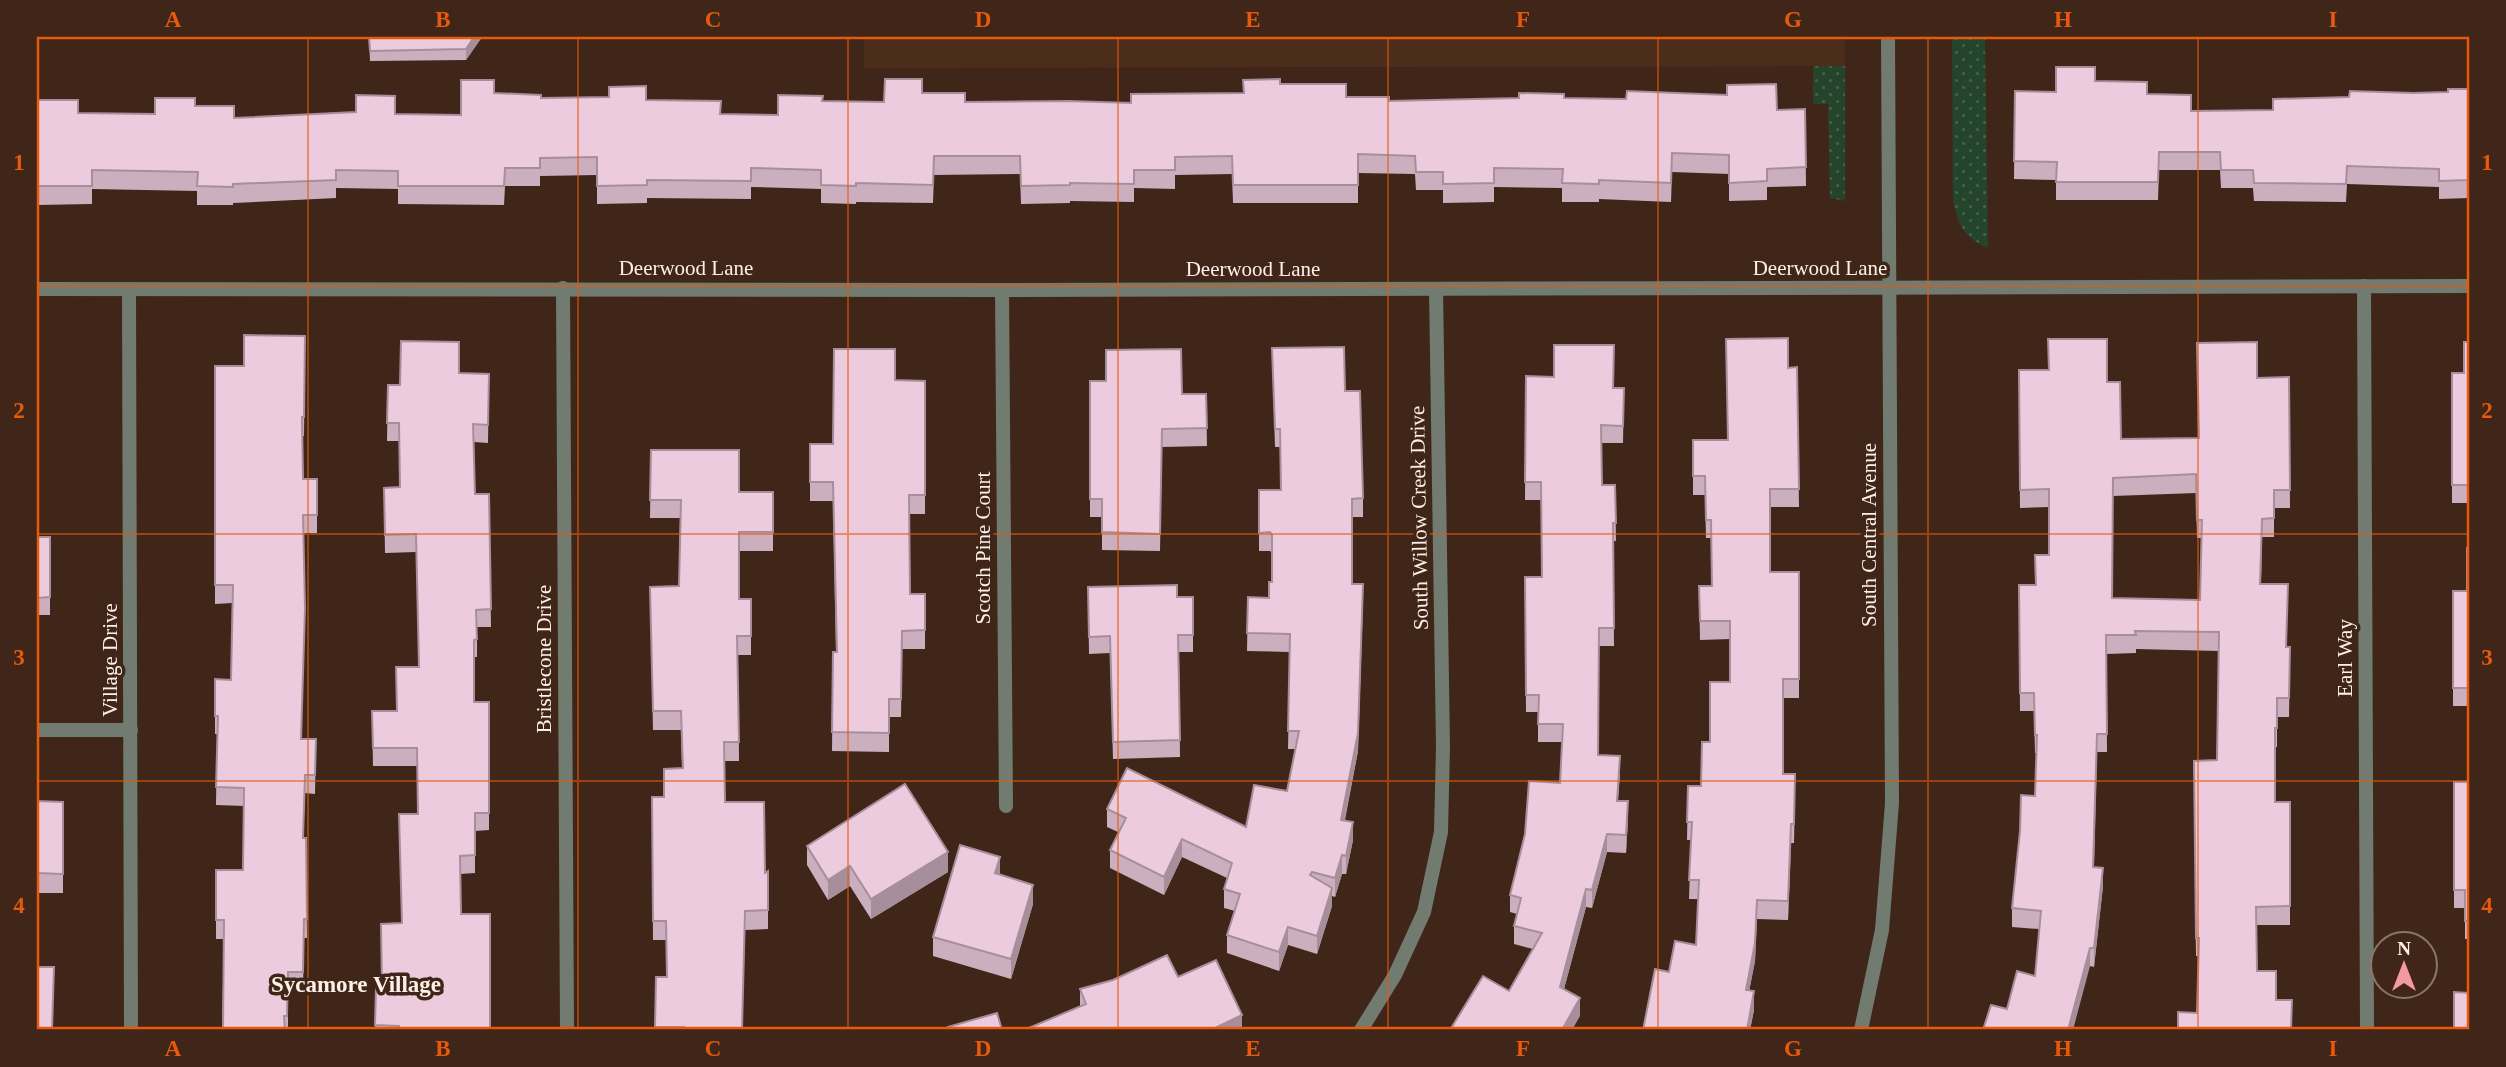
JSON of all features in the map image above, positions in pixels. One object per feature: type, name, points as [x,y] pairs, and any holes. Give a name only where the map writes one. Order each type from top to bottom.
[{"type":"street","name":"South Central Avenue","points":[[1861,1030],[1882,930],[1892,803],[1888,37]]},
{"type":"street","name":"Earl Way","points":[[2364,286],[2367,1030]]},
{"type":"street","name":"Deerwood Lane","points":[[37,289],[1002,290],[2469,286]]},
{"type":"street","name":"Bristlecone Drive","points":[[563,288],[567,1030]]},
{"type":"street","name":"Village Drive","points":[[129,289],[131,1030]]},
{"type":"street","name":"South Willow Creek Drive","points":[[1361,1030],[1395,975],[1424,912],[1441,832],[1443,747],[1436,289]]},
{"type":"street","name":"Scotch Pine Court","points":[[1002,290],[1006,806]]},
{"type":"street","points":[[37,730],[131,730]]},
{"type":"shaded area","points":[[864,37],[1845,37],[1845,66],[864,68]]},
{"type":"green space","points":[[1952,37],[1985,37],[1988,248],[1973,240],[1963,230],[1953,199]]},
{"type":"green space","points":[[1813,66],[1845,66],[1845,201],[1830,198],[1828,104],[1813,104]]},
{"type":"building","points":[[369,37],[474,37],[466,49],[370,51]]},
{"type":"building","points":[[2056,67],[2095,67],[2095,81],[2147,82],[2147,94],[2191,95],[2191,111],[2273,110],[2273,99],[2349,97],[2350,91],[2413,93],[2469,89],[2469,180],[2439,181],[2439,169],[2347,166],[2346,184],[2254,183],[2253,170],[2221,170],[2220,152],[2159,152],[2158,182],[2056,182],[2057,162],[2014,161],[2015,91],[2056,92]]},
{"type":"building","points":[[885,79],[922,79],[922,93],[965,93],[965,102],[1131,103],[1131,94],[1244,93],[1243,80],[1280,79],[1280,84],[1346,84],[1346,97],[1389,97],[1389,101],[1519,98],[1519,93],[1564,94],[1564,98],[1626,99],[1627,91],[1727,95],[1727,85],[1776,84],[1777,110],[1805,109],[1806,167],[1767,169],[1767,181],[1729,183],[1729,155],[1672,153],[1671,183],[1599,180],[1599,184],[1562,183],[1563,169],[1494,168],[1494,183],[1443,184],[1443,172],[1416,172],[1415,156],[1358,154],[1358,185],[1233,185],[1232,156],[1175,157],[1175,170],[1134,170],[1134,184],[1070,183],[1021,186],[1020,156],[934,156],[933,185],[821,185],[821,170],[751,168],[751,181],[647,180],[647,185],[597,186],[597,157],[540,158],[540,168],[505,168],[504,186],[398,186],[398,171],[336,170],[336,180],[233,184],[233,187],[197,186],[198,172],[92,170],[92,186],[37,186],[37,100],[78,100],[78,113],[155,114],[155,98],[195,98],[195,106],[234,106],[234,118],[356,112],[356,95],[395,96],[395,114],[461,115],[461,80],[494,80],[494,93],[541,95],[541,98],[609,97],[609,87],[646,86],[646,100],[721,101],[720,114],[778,115],[778,95],[823,96],[822,101],[884,102]]},
{"type":"building","points":[[244,335],[305,336],[303,479],[317,479],[317,515],[303,515],[305,608],[301,739],[316,739],[315,775],[305,775],[303,838],[306,838],[307,919],[304,919],[303,972],[288,972],[285,1030],[223,1030],[224,920],[216,920],[216,870],[243,870],[244,788],[216,787],[218,716],[215,716],[215,679],[231,680],[233,585],[215,585],[215,366],[244,366]]},
{"type":"building","points":[[1788,338],[1788,368],[1797,367],[1799,489],[1770,489],[1770,572],[1799,572],[1799,679],[1783,679],[1783,774],[1795,774],[1788,901],[1757,900],[1755,943],[1746,990],[1754,991],[1747,1030],[1643,1030],[1655,969],[1669,972],[1675,941],[1696,945],[1699,880],[1689,880],[1692,822],[1687,822],[1688,786],[1701,786],[1702,742],[1710,742],[1710,682],[1730,682],[1730,621],[1700,621],[1699,586],[1712,586],[1711,520],[1706,520],[1705,476],[1693,476],[1693,440],[1728,440],[1726,339]]},
{"type":"building","points":[[2048,339],[2107,339],[2107,382],[2120,382],[2121,439],[2199,438],[2197,343],[2257,342],[2257,378],[2289,377],[2290,490],[2274,490],[2274,518],[2262,519],[2260,584],[2288,584],[2286,647],[2290,647],[2289,698],[2277,698],[2275,802],[2290,802],[2290,906],[2256,907],[2257,971],[2276,971],[2276,1000],[2292,1000],[2291,1030],[2178,1030],[2178,1012],[2197,1013],[2199,938],[2196,938],[2194,761],[2217,760],[2219,632],[2135,631],[2136,635],[2106,635],[2107,734],[2097,734],[2093,867],[2103,868],[2094,948],[2090,948],[2068,1030],[1983,1030],[1991,1005],[2007,1009],[2017,971],[2035,976],[2041,911],[2012,908],[2021,795],[2035,796],[2037,735],[2034,693],[2020,693],[2019,585],[2036,585],[2035,555],[2049,555],[2049,489],[2020,490],[2019,370],[2049,370]],"holes":[[[2196,474],[2197,520],[2202,520],[2200,600],[2112,598],[2113,478]]]},
{"type":"building","points":[[401,341],[459,342],[459,373],[489,374],[488,425],[473,424],[475,494],[489,494],[491,609],[476,610],[474,702],[489,702],[489,813],[475,813],[475,855],[460,856],[461,914],[490,914],[490,1030],[399,1030],[399,1026],[375,1025],[376,987],[382,987],[381,924],[402,923],[399,814],[418,814],[417,748],[373,748],[372,711],[397,711],[396,667],[419,667],[416,534],[385,535],[384,488],[400,487],[399,423],[387,423],[388,385],[400,385]]},
{"type":"building","points":[[2464,342],[2469,342],[2469,485],[2452,485],[2452,373],[2464,373]]},
{"type":"building","points":[[1554,345],[1614,345],[1613,388],[1624,388],[1623,426],[1601,425],[1602,485],[1615,485],[1616,523],[1613,523],[1614,628],[1599,628],[1598,755],[1620,756],[1617,801],[1628,801],[1626,835],[1607,834],[1592,890],[1586,889],[1560,987],[1580,998],[1562,1030],[1450,1030],[1483,976],[1509,991],[1542,933],[1514,926],[1521,898],[1510,895],[1525,834],[1529,781],[1560,783],[1563,724],[1538,724],[1539,695],[1526,695],[1525,577],[1542,577],[1541,482],[1525,482],[1526,376],[1554,377]]},
{"type":"building","points":[[1344,347],[1345,391],[1360,391],[1363,498],[1352,499],[1352,584],[1363,584],[1358,733],[1341,820],[1353,822],[1346,856],[1342,855],[1335,878],[1312,872],[1310,875],[1332,888],[1317,936],[1288,927],[1279,952],[1227,935],[1240,894],[1224,889],[1232,863],[1182,839],[1164,877],[1110,850],[1126,818],[1107,809],[1127,768],[1246,827],[1254,785],[1287,791],[1299,731],[1288,731],[1290,634],[1247,633],[1248,597],[1269,598],[1269,582],[1272,582],[1272,535],[1270,532],[1259,533],[1259,490],[1281,490],[1280,429],[1275,429],[1272,348]]},
{"type":"building","points":[[834,349],[895,349],[895,380],[925,381],[925,495],[909,495],[910,594],[925,594],[925,630],[902,631],[901,699],[889,699],[889,733],[832,732],[833,652],[837,652],[833,482],[810,482],[810,444],[833,444]]},
{"type":"building","points":[[1181,349],[1182,394],[1206,394],[1207,428],[1162,429],[1160,534],[1102,532],[1102,499],[1090,499],[1090,381],[1106,381],[1106,350]]},
{"type":"building","points":[[651,450],[739,450],[739,492],[773,492],[773,532],[739,532],[739,599],[751,599],[751,636],[737,636],[739,742],[724,742],[725,802],[764,802],[768,910],[745,911],[742,1030],[655,1027],[656,977],[667,977],[666,921],[653,921],[652,797],[664,797],[664,769],[683,768],[681,711],[653,711],[650,587],[679,586],[681,500],[650,500]]},
{"type":"building","points":[[37,537],[50,537],[50,597],[37,598]]},
{"type":"building","points":[[2467,548],[2469,688],[2453,688],[2453,591],[2467,591]]},
{"type":"building","points":[[1177,585],[1177,597],[1193,597],[1193,635],[1178,635],[1180,740],[1113,742],[1110,636],[1089,637],[1088,587]]},
{"type":"building","points":[[2454,782],[2469,782],[2469,921],[2465,921],[2465,890],[2454,890]]},
{"type":"building","points":[[905,784],[948,852],[871,899],[850,866],[828,880],[807,846]]},
{"type":"building","points":[[37,801],[63,802],[63,874],[37,873]]},
{"type":"building","points":[[960,845],[1000,857],[995,873],[1033,885],[1011,959],[933,937]]},
{"type":"building","points":[[1167,955],[1178,977],[1216,960],[1242,1015],[1215,1028],[1216,1030],[1024,1030],[1086,1004],[1080,989],[1113,980]]},
{"type":"building","points":[[37,967],[54,967],[52,1030],[37,1030]]},
{"type":"building","points":[[2454,992],[2469,993],[2469,1030],[2454,1030]]},
{"type":"building","points":[[997,1013],[1002,1030],[949,1030],[948,1027]]},
{"type":"district","name":"Sycamore Village","points":[[356,984]]}]
